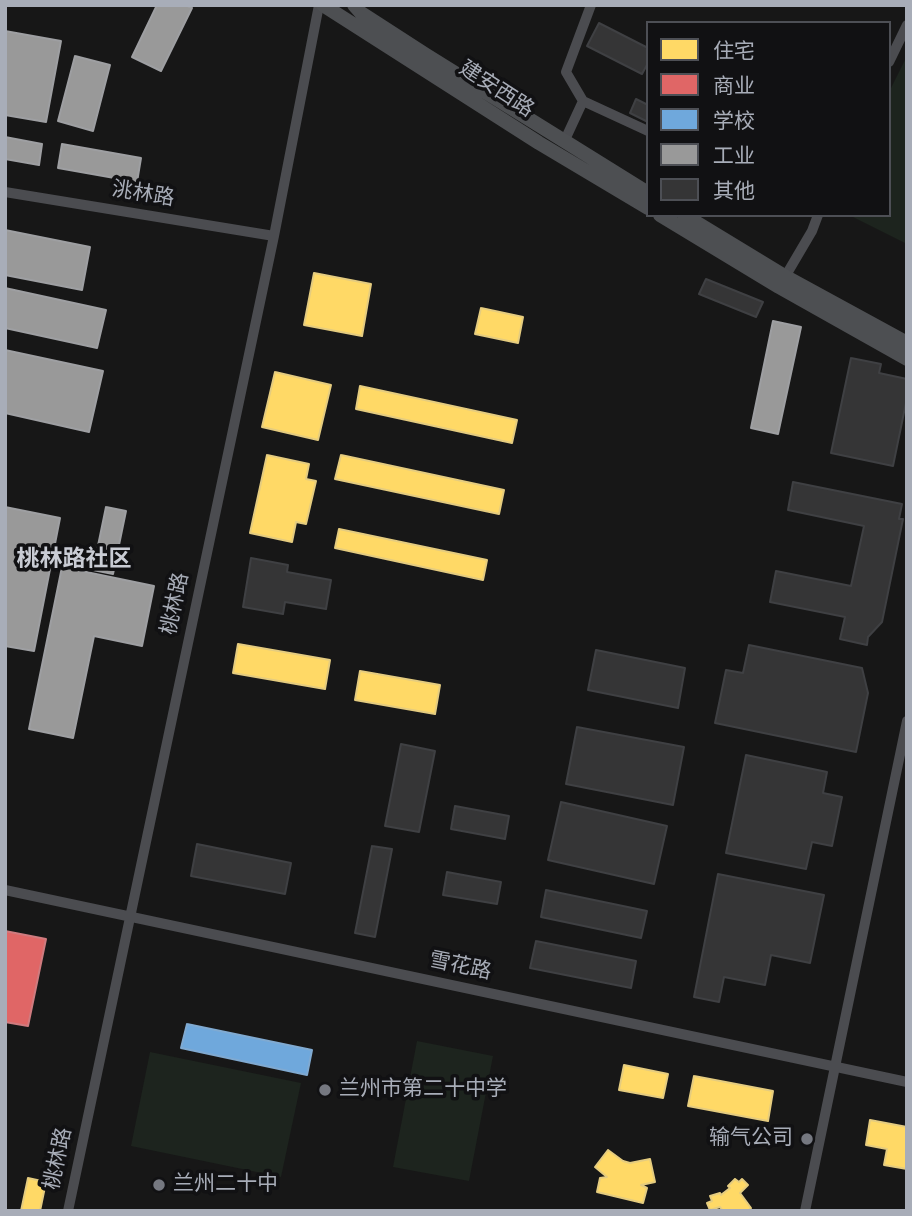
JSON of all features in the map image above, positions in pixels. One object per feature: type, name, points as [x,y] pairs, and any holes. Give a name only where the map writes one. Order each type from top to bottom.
[{"type":"main road","name":"建安西路","points":[[321,5],[646,207]]},
{"type":"main road","name":"建安西路","points":[[354,5],[361,13],[646,192]]},
{"type":"main road","points":[[664,217],[782,282],[907,343]]},
{"type":"main road","points":[[687,217],[782,282],[907,359]]},
{"type":"street","name":"桃林路","points":[[68,1211],[321,5]]},
{"type":"street","points":[[591,5],[566,72],[583,101],[646,130]]},
{"type":"street","points":[[891,58],[907,25]]},
{"type":"street","points":[[564,142],[583,101]]},
{"type":"street","name":"洮林路","points":[[5,192],[274,236]]},
{"type":"street","points":[[782,282],[817,217]]},
{"type":"street","points":[[805,1211],[907,721]]},
{"type":"street","name":"雪花路","points":[[5,890],[907,1082]]},
{"type":"shaded area","points":[[907,56],[907,244],[853,217],[891,217],[891,88]]},
{"type":"shaded area","points":[[417,1041],[493,1056],[469,1181],[393,1167]]},
{"type":"shaded area","points":[[150,1052],[301,1083],[281,1177],[131,1146]]},
{"type":"building: 住宅","points":[[314,273],[371,284],[362,336],[304,325]]},
{"type":"building: 住宅","points":[[481,308],[523,317],[518,343],[475,334]]},
{"type":"building: 住宅","points":[[275,372],[331,385],[318,440],[262,427]]},
{"type":"building: 住宅","points":[[360,386],[517,420],[512,443],[356,409]]},
{"type":"building: 住宅","points":[[267,455],[309,464],[306,479],[316,481],[306,524],[296,522],[292,542],[250,533]]},
{"type":"building: 住宅","points":[[341,455],[504,490],[499,514],[335,479]]},
{"type":"building: 住宅","points":[[339,529],[487,560],[483,580],[335,548]]},
{"type":"building: 住宅","points":[[238,644],[330,660],[325,689],[233,673]]},
{"type":"building: 住宅","points":[[360,671],[440,685],[435,714],[355,700]]},
{"type":"building: 住宅","points":[[624,1065],[668,1074],[663,1098],[619,1090]]},
{"type":"building: 住宅","points":[[694,1076],[773,1091],[768,1121],[688,1106]]},
{"type":"building: 住宅","points":[[870,1120],[907,1127],[907,1169],[884,1165],[887,1149],[866,1145]]},
{"type":"building: 住宅","points":[[608,1150],[630,1163],[650,1159],[655,1182],[641,1185],[647,1188],[643,1203],[597,1192],[600,1178],[607,1177],[595,1167]]},
{"type":"building: 住宅","points":[[28,1178],[46,1182],[40,1211],[21,1211]]},
{"type":"building: 住宅","points":[[735,1179],[739,1182],[742,1179],[748,1185],[740,1193],[751,1208],[748,1211],[723,1211],[720,1207],[710,1210],[707,1203],[712,1201],[710,1196],[721,1195],[730,1188],[728,1186]]},
{"type":"building: 商业","points":[[5,931],[46,939],[28,1026],[5,1022]]},
{"type":"building: 学校","points":[[187,1024],[312,1050],[307,1075],[181,1048]]},
{"type":"building: 工业","points":[[157,5],[185,5],[192,8],[161,71],[132,57]]},
{"type":"building: 工业","points":[[5,31],[61,41],[46,122],[5,115]]},
{"type":"building: 工业","points":[[75,56],[110,65],[93,131],[58,121]]},
{"type":"building: 工业","points":[[5,137],[42,144],[39,165],[5,159]]},
{"type":"building: 工业","points":[[62,144],[141,158],[137,182],[58,168]]},
{"type":"building: 工业","points":[[5,230],[90,247],[82,290],[5,275]]},
{"type":"building: 工业","points":[[5,288],[106,310],[97,348],[5,328]]},
{"type":"building: 工业","points":[[773,321],[801,327],[778,434],[751,428]]},
{"type":"building: 工业","points":[[5,350],[103,371],[89,432],[5,413]]},
{"type":"building: 工业","points":[[5,507],[60,518],[34,651],[5,646]]},
{"type":"building: 工业","points":[[106,507],[126,511],[113,574],[93,570]]},
{"type":"building: 工业","points":[[62,567],[154,586],[142,646],[94,636],[73,738],[29,729]]},
{"type":"building: 其他","points":[[599,23],[646,47],[646,67],[642,74],[587,46]]},
{"type":"building: 其他","points":[[636,99],[646,104],[646,121],[630,113]]},
{"type":"building: 其他","points":[[706,279],[763,302],[756,317],[699,294]]},
{"type":"building: 其他","points":[[851,358],[881,364],[879,373],[907,379],[907,398],[893,466],[831,453]]},
{"type":"building: 其他","points":[[793,482],[902,504],[899,519],[903,519],[882,622],[868,637],[867,645],[840,639],[845,617],[770,602],[776,571],[851,586],[864,526],[788,510]]},
{"type":"building: 其他","points":[[251,558],[288,565],[287,572],[331,580],[326,609],[285,602],[283,614],[243,607]]},
{"type":"building: 其他","points":[[749,645],[862,668],[868,693],[856,752],[715,723],[726,670],[743,673]]},
{"type":"building: 其他","points":[[596,650],[685,668],[678,708],[588,690]]},
{"type":"building: 其他","points":[[577,727],[684,747],[673,805],[566,784]]},
{"type":"building: 其他","points":[[401,744],[435,751],[419,832],[385,826]]},
{"type":"building: 其他","points":[[746,755],[827,772],[823,793],[842,797],[832,846],[812,842],[806,869],[726,853]]},
{"type":"building: 其他","points":[[561,802],[667,826],[654,884],[548,860]]},
{"type":"building: 其他","points":[[455,806],[509,816],[505,839],[451,829]]},
{"type":"building: 其他","points":[[197,844],[291,863],[285,894],[191,876]]},
{"type":"building: 其他","points":[[372,846],[392,849],[375,937],[355,933]]},
{"type":"building: 其他","points":[[447,872],[501,882],[497,904],[443,895]]},
{"type":"building: 其他","points":[[718,874],[824,895],[810,963],[771,955],[765,985],[724,977],[719,1002],[694,997]]},
{"type":"building: 其他","points":[[546,890],[647,911],[641,938],[541,917]]},
{"type":"building: 其他","points":[[536,941],[636,961],[631,988],[530,968]]},
{"type":"place","name":"兰州市第二十中学","points":[[325,1090]]},
{"type":"place","name":"输气公司","points":[[807,1139]]},
{"type":"place","name":"兰州二十中","points":[[159,1185]]},
{"type":"district","name":"桃林路社区","points":[[74,560]]}]
